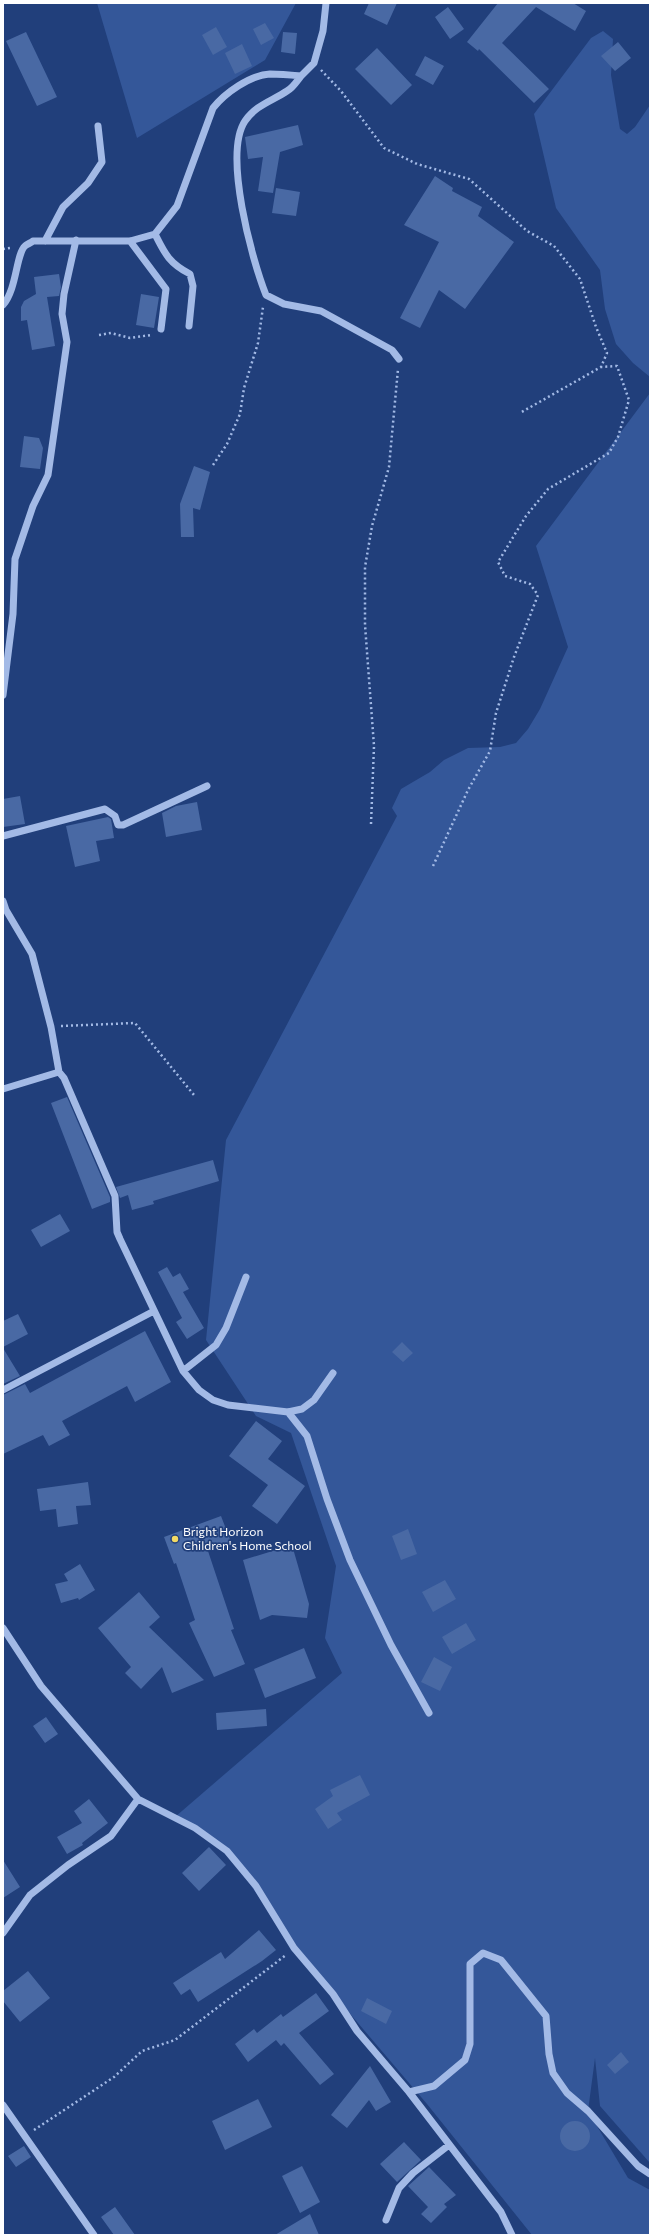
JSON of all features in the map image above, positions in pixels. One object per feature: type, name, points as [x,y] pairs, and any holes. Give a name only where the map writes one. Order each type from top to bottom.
[{"type":"street","points":[[326,3],[323,31],[314,63],[288,91],[255,109],[244,122],[239,137],[238,161],[243,215],[256,271],[266,295],[284,304],[321,311],[392,350],[399,359]]},
{"type":"street","points":[[3,305],[12,289],[20,253],[25,246],[33,241],[130,241],[155,234],[177,206],[213,108],[223,96],[244,83],[269,74],[301,76]]},
{"type":"street","points":[[46,241],[63,207],[88,183],[102,162],[98,126]]},
{"type":"street","points":[[155,234],[166,256],[175,266],[190,274],[193,286],[189,326]]},
{"type":"street","points":[[3,695],[13,614],[15,558],[33,506],[48,475],[67,342],[62,314],[64,294],[76,240]]},
{"type":"street","points":[[130,241],[166,290],[161,329]]},
{"type":"street","points":[[3,836],[105,809],[115,816],[118,825],[123,826],[207,786]]},
{"type":"street","points":[[3,901],[6,910],[32,954],[51,1027],[58,1072],[67,1084],[114,1196],[117,1232],[183,1371],[199,1390],[213,1400],[228,1405],[288,1412],[302,1409],[314,1400],[333,1373]]},
{"type":"street","points":[[3,1089],[58,1072]]},
{"type":"street","points":[[183,1371],[216,1345],[226,1328],[246,1277]]},
{"type":"street","points":[[3,1390],[154,1311]]},
{"type":"street","points":[[288,1412],[307,1436],[327,1499],[350,1560],[391,1645],[429,1713]]},
{"type":"street","points":[[3,1628],[41,1686],[138,1799],[195,1828],[227,1851],[256,1886],[294,1948],[333,1994],[357,2031],[409,2092],[501,2212],[512,2235]]},
{"type":"street","points":[[3,1933],[30,1895],[68,1865],[111,1836],[138,1799]]},
{"type":"street","points":[[409,2092],[434,2086],[465,2060],[470,2044],[470,1964],[483,1953],[502,1960],[546,2016],[549,2054],[553,2073],[567,2093],[588,2111],[638,2166],[650,2174]]},
{"type":"street","points":[[3,2105],[94,2235]]},
{"type":"street","points":[[386,2220],[400,2188],[413,2173],[449,2144]]},
{"type":"path","points":[[314,63],[341,91],[384,148],[417,164],[469,179],[527,231],[554,246],[580,278],[596,327],[607,353],[601,367]]},
{"type":"path","points":[[213,465],[227,444],[240,414],[244,388],[258,343],[266,295]]},
{"type":"path","points":[[99,334],[111,333],[130,338],[138,338],[161,335],[161,329]]},
{"type":"path","points":[[371,824],[374,746],[365,625],[365,567],[372,526],[389,467],[399,359]]},
{"type":"path","points":[[433,866],[468,790],[490,751],[496,714],[514,657],[538,595],[530,584],[505,576],[498,562],[526,516],[548,489],[609,453],[618,437],[629,400],[617,366],[601,367],[520,413]]},
{"type":"path","points":[[51,1027],[135,1023],[194,1095]]},
{"type":"path","points":[[25,2136],[114,2077],[142,2051],[175,2040],[294,1948]]},
{"type":"shaded area","points":[[97,3],[296,3],[265,60],[137,138]]},
{"type":"shaded area","points":[[603,31],[613,39],[611,75],[620,129],[627,134],[635,127],[650,105],[650,377],[633,363],[616,344],[605,309],[600,270],[556,208],[534,114],[591,38]]},
{"type":"shaded area","points":[[650,393],[650,2163],[600,2106],[595,2058],[588,2111],[628,2178],[650,2190],[650,2235],[532,2235],[427,2104],[294,1948],[227,1851],[175,1817],[342,1673],[325,1638],[336,1566],[291,1433],[256,1416],[206,1340],[226,1140],[397,816],[392,808],[401,789],[430,772],[444,760],[468,748],[500,747],[516,743],[528,729],[540,709],[568,647],[536,546]]},
{"type":"building","points":[[369,3],[397,3],[387,25],[364,14]]},
{"type":"building","points":[[498,3],[573,3],[586,11],[575,31],[536,7],[502,43],[549,89],[534,103],[479,49],[478,51],[467,42]]},
{"type":"building","points":[[448,7],[464,29],[450,39],[435,17]]},
{"type":"building","points":[[265,23],[274,38],[261,45],[253,29]]},
{"type":"building","points":[[216,27],[227,47],[213,55],[202,35]]},
{"type":"building","points":[[26,32],[57,97],[37,106],[6,41]]},
{"type":"building","points":[[283,32],[297,33],[295,54],[281,52]]},
{"type":"building","points":[[618,42],[631,58],[615,71],[601,56]]},
{"type":"building","points":[[242,44],[252,66],[235,74],[225,53]]},
{"type":"building","points":[[377,48],[412,85],[391,105],[355,69]]},
{"type":"building","points":[[425,56],[444,66],[433,85],[415,75]]},
{"type":"building","points":[[298,125],[303,145],[280,152],[273,193],[258,191],[263,157],[248,159],[245,137]]},
{"type":"building","points":[[435,176],[453,188],[452,191],[482,207],[478,216],[514,242],[465,309],[439,290],[420,328],[400,318],[439,242],[404,225]]},
{"type":"building","points":[[276,188],[300,192],[296,216],[272,213]]},
{"type":"building","points":[[59,274],[61,287],[59,296],[47,297],[55,346],[32,350],[27,320],[21,321],[21,307],[24,301],[36,294],[34,277]]},
{"type":"building","points":[[141,294],[159,297],[154,328],[136,325]]},
{"type":"building","points":[[24,436],[39,438],[43,448],[40,469],[20,467]]},
{"type":"building","points":[[194,466],[210,472],[200,510],[193,508],[194,537],[181,537],[180,504]]},
{"type":"building","points":[[20,796],[25,824],[3,827],[3,799]]},
{"type":"building","points":[[197,802],[202,830],[166,837],[162,813],[176,806]]},
{"type":"building","points":[[108,817],[111,819],[114,838],[96,841],[100,861],[75,867],[66,826]]},
{"type":"building","points":[[67,1097],[110,1197],[110,1202],[92,1209],[51,1103]]},
{"type":"building","points":[[213,1160],[219,1181],[153,1201],[154,1204],[132,1210],[128,1195],[120,1198],[116,1187]]},
{"type":"building","points":[[60,1214],[70,1231],[41,1247],[31,1230]]},
{"type":"building","points":[[167,1267],[173,1277],[180,1273],[189,1289],[183,1292],[204,1328],[187,1339],[176,1322],[182,1318],[158,1272]]},
{"type":"building","points":[[18,1314],[28,1334],[3,1347],[3,1321]]},
{"type":"building","points":[[145,1331],[171,1382],[135,1402],[127,1386],[62,1421],[70,1435],[49,1446],[43,1435],[3,1454],[3,1395],[25,1384],[30,1393]]},
{"type":"building","points":[[402,1342],[413,1353],[403,1362],[392,1352]]},
{"type":"building","points":[[3,1348],[20,1376],[3,1384]]},
{"type":"building","points":[[256,1421],[282,1441],[268,1459],[305,1486],[277,1524],[252,1506],[268,1485],[229,1456]]},
{"type":"building","points":[[88,1482],[91,1505],[76,1506],[78,1524],[58,1527],[56,1509],[40,1511],[37,1489]]},
{"type":"building","points":[[221,1516],[231,1542],[208,1551],[234,1629],[231,1630],[245,1664],[214,1677],[189,1623],[195,1620],[176,1563],[174,1564],[164,1537]]},
{"type":"building","points":[[408,1529],[417,1554],[401,1560],[392,1536]]},
{"type":"building","points":[[292,1545],[309,1604],[307,1618],[272,1615],[260,1620],[243,1560]]},
{"type":"building","points":[[80,1564],[95,1590],[79,1600],[78,1598],[61,1603],[55,1584],[68,1581],[64,1574]]},
{"type":"building","points":[[445,1580],[456,1599],[433,1612],[422,1592]]},
{"type":"building","points":[[139,1592],[160,1617],[149,1627],[204,1680],[172,1693],[162,1667],[141,1689],[125,1673],[131,1667],[98,1628]]},
{"type":"building","points":[[466,1623],[476,1640],[452,1654],[442,1637]]},
{"type":"building","points":[[304,1648],[316,1678],[265,1698],[254,1669]]},
{"type":"building","points":[[434,1657],[452,1667],[440,1691],[421,1682]]},
{"type":"building","points":[[266,1709],[267,1726],[217,1730],[216,1713]]},
{"type":"building","points":[[46,1717],[58,1734],[45,1743],[33,1726]]},
{"type":"building","points":[[360,1775],[370,1795],[337,1813],[342,1820],[328,1829],[315,1809],[333,1796],[330,1790]]},
{"type":"building","points":[[89,1799],[108,1823],[82,1843],[83,1845],[67,1854],[57,1837],[82,1823],[74,1811]]},
{"type":"building","points":[[209,1847],[226,1865],[199,1891],[182,1873]]},
{"type":"building","points":[[3,1860],[20,1887],[3,1898]]},
{"type":"building","points":[[259,1930],[276,1950],[262,1961],[198,2002],[190,1989],[181,1995],[173,1983],[221,1952],[225,1959]]},
{"type":"building","points":[[28,1971],[50,1998],[20,2022],[3,2001],[3,1991]]},
{"type":"building","points":[[316,1993],[329,2011],[299,2033],[334,2074],[320,2085],[284,2043],[281,2046],[276,2040],[248,2062],[235,2044],[254,2029],[257,2033],[281,2014],[283,2017]]},
{"type":"building","points":[[367,1998],[392,2011],[386,2024],[361,2011]]},
{"type":"building","points":[[621,2052],[629,2062],[615,2074],[607,2065]]},
{"type":"building","points":[[370,2066],[391,2102],[376,2111],[369,2100],[347,2128],[331,2115]]},
{"type":"building","points":[[258,2099],[272,2127],[225,2150],[212,2121]]},
{"type":"building","points":[[575,2121],[581,2122],[589,2130],[589,2142],[581,2150],[575,2151],[569,2150],[561,2142],[560,2136],[561,2130],[569,2122]]},
{"type":"building","points":[[404,2142],[421,2160],[397,2182],[380,2164]]},
{"type":"building","points":[[24,2146],[31,2157],[16,2167],[8,2156]]},
{"type":"building","points":[[302,2166],[320,2202],[300,2213],[282,2176]]},
{"type":"building","points":[[429,2167],[456,2195],[444,2204],[447,2207],[431,2223],[421,2214],[428,2207],[408,2186]]},
{"type":"building","points":[[115,2207],[135,2235],[114,2235],[101,2217]]},
{"type":"building","points":[[310,2214],[319,2235],[275,2235]]},
{"type":"place","name":"Bright Horizon Children's Home School","points":[[175,1539]]}]
